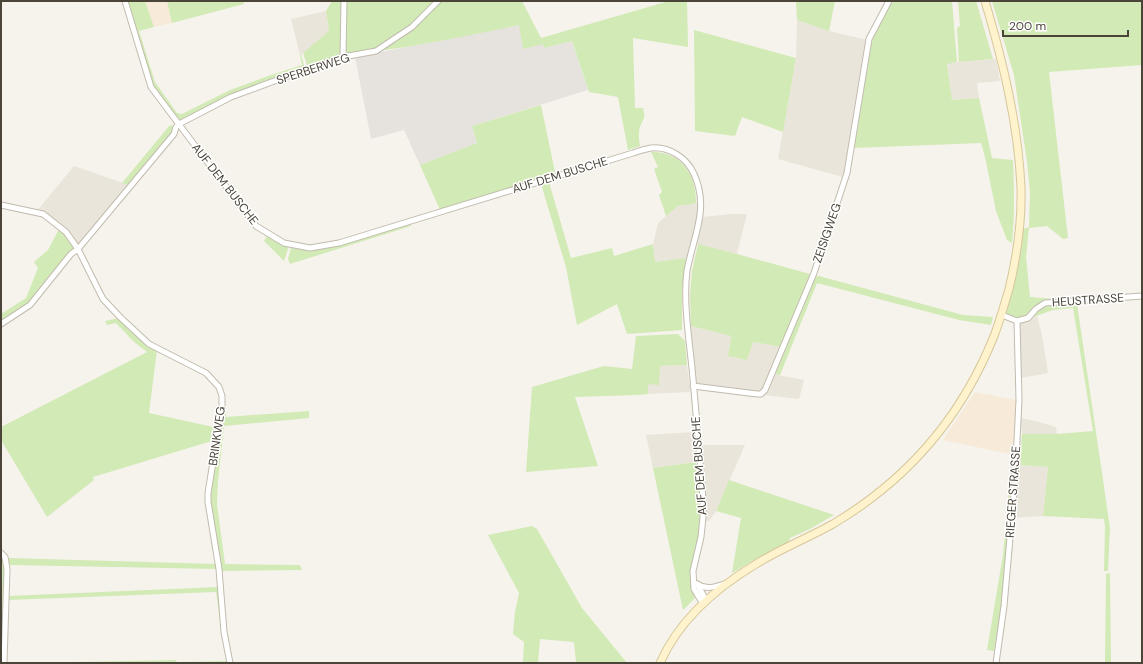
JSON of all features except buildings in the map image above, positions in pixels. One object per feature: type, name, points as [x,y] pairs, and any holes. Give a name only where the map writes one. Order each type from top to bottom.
[{"type":"main road","points":[[660,663],[674,637],[688,619],[704,602],[729,582],[757,563],[832,524],[866,503],[911,464],[940,432],[964,396],[987,354],[1002,315],[1013,271],[1020,228],[1020,180],[1018,149],[1011,101],[997,42],[985,1]]},
{"type":"street","name":"AUF DEM BUSCHE","points":[[125,1],[151,87],[256,226],[284,243],[310,248],[339,243],[652,148],[664,149],[681,156],[690,166],[694,175],[700,192],[701,208],[700,222],[687,271],[686,288],[703,501],[701,537],[693,572],[695,582]]},
{"type":"street","points":[[343,58],[344,1]]},
{"type":"street","name":"SPERBERWEG","points":[[178,124],[231,97],[307,69],[343,58],[376,51],[412,27],[438,1]]},
{"type":"street","name":"ZEISIGWEG","points":[[694,386],[757,394],[761,394],[765,390],[814,273],[848,173],[869,39],[889,1]]},
{"type":"street","points":[[1,324],[30,305],[71,254],[78,249],[174,134],[178,124]]},
{"type":"street","points":[[174,134],[184,131]]},
{"type":"street","name":"BRINKWEG","points":[[1,205],[43,214],[66,232],[78,249],[103,299],[120,317],[149,344],[206,373],[218,387],[222,396],[222,406],[208,493],[208,502],[219,569],[224,632],[230,663]]},
{"type":"street","name":"HEUSTRASSE","points":[[1017,321],[1028,318],[1036,309],[1045,303],[1142,296]]},
{"type":"street","points":[[1002,315],[1017,321]]},
{"type":"street","name":"RIEGER STRASSE","points":[[996,663],[1004,599],[1015,481],[1019,400],[1017,321]]},
{"type":"street","points":[[1,553],[4,557],[7,569],[4,663]]},
{"type":"street","points":[[695,582],[706,588],[715,587],[729,582]]},
{"type":"street","points":[[695,582],[704,602]]},
{"type":"shaded area","points":[[145,1],[167,1],[172,23],[154,27]]},
{"type":"shaded area","points":[[326,11],[329,31],[300,55],[291,19]]},
{"type":"shaded area","points":[[797,20],[829,31],[867,40],[846,172],[843,177],[778,159],[796,58]]},
{"type":"shaded area","points":[[519,25],[543,44],[544,48],[572,41],[588,90],[472,126],[477,143],[420,165],[404,130],[371,139],[355,57]]},
{"type":"shaded area","points":[[996,59],[1000,81],[977,83],[979,98],[952,100],[947,63]]},
{"type":"shaded area","points":[[74,166],[129,185],[78,246],[67,232],[37,211]]},
{"type":"shaded area","points":[[698,202],[697,222],[688,258],[655,262],[653,244],[658,223],[678,206]]},
{"type":"shaded area","points":[[747,214],[737,254],[696,244],[702,217]]},
{"type":"shaded area","points":[[1037,316],[1042,335],[1048,373],[1021,378],[1019,322]]},
{"type":"shaded area","points":[[691,326],[731,336],[728,356],[747,360],[753,342],[781,347],[765,386],[761,392],[695,385]]},
{"type":"shaded area","points":[[687,365],[689,392],[648,394],[648,384],[660,366]]},
{"type":"shaded area","points":[[773,374],[804,380],[799,399],[765,395]]},
{"type":"shaded area","points":[[975,392],[1016,400],[1014,455],[943,440]]},
{"type":"shaded area","points":[[1021,418],[1056,427],[1057,434],[1022,434]]},
{"type":"shaded area","points":[[694,432],[696,462],[653,468],[646,435]]},
{"type":"shaded area","points":[[701,445],[745,445],[716,511],[710,520],[705,522],[706,501]]},
{"type":"shaded area","points":[[1018,465],[1048,467],[1043,516],[1013,518]]},
{"type":"green space","points":[[126,1],[145,1],[154,27],[139,31],[155,82],[177,113],[182,114],[230,90],[302,65],[301,54],[305,69],[271,80],[180,122],[153,85]]},
{"type":"green space","points":[[167,1],[244,1],[244,4],[172,23]]},
{"type":"green space","points":[[332,1],[342,1],[341,57],[308,68],[303,53],[329,31],[326,11]]},
{"type":"green space","points":[[346,1],[522,1],[541,38],[669,1],[687,1],[688,47],[633,38],[635,108],[643,108],[644,116],[639,132],[640,146],[628,150],[618,97],[589,92],[572,41],[544,48],[543,44],[523,49],[519,25],[412,46],[348,54],[345,52]]},
{"type":"green space","points":[[796,1],[835,1],[829,31],[797,20]]},
{"type":"green space","points":[[893,1],[952,1],[957,62],[947,64],[952,100],[979,98],[992,158],[1013,160],[1014,212],[1012,243],[1007,240],[996,211],[981,143],[854,148],[871,45],[875,34]]},
{"type":"green space","points":[[958,1],[976,1],[993,59],[959,62],[957,28],[960,26]]},
{"type":"green space","points":[[992,1],[1142,1],[1142,65],[1049,72],[1068,238],[1063,239],[1047,226],[1029,228],[1026,257],[1030,297],[1054,299],[1069,298],[1071,303],[1077,304],[1110,528],[1108,571],[1104,571],[1104,519],[1043,516],[1048,467],[1020,465],[1022,434],[1057,434],[1093,431],[1073,308],[1053,310],[1019,322],[1006,314],[1017,272],[1023,229],[1029,227],[1030,192],[1014,75]]},
{"type":"green space","points":[[694,30],[796,58],[783,132],[742,117],[735,136],[695,131]]},
{"type":"green space","points":[[541,105],[555,172],[551,173],[551,176],[440,210],[420,165],[477,143],[472,126]]},
{"type":"green space","points":[[170,125],[174,127],[172,133],[129,185],[122,183]]},
{"type":"green space","points":[[651,152],[662,153],[679,160],[690,174],[694,183],[696,203],[678,206],[666,216],[659,195],[662,192],[654,169],[658,167]]},
{"type":"green space","points":[[549,182],[571,258],[612,248],[614,256],[653,244],[655,262],[686,258],[682,289],[682,330],[627,334],[617,304],[577,325],[566,267],[541,184]]},
{"type":"green space","points":[[410,224],[411,226],[290,264],[288,259],[291,248],[310,250]]},
{"type":"green space","points":[[59,229],[65,233],[75,248],[29,304],[1,322],[1,314],[26,298],[38,268],[34,262],[48,250]]},
{"type":"green space","points":[[267,236],[283,245],[289,246],[284,261],[264,241]]},
{"type":"green space","points":[[698,244],[810,274],[781,347],[753,342],[747,360],[728,356],[731,336],[691,326],[690,295],[692,271]]},
{"type":"green space","points":[[819,276],[963,315],[993,317],[991,325],[959,320],[817,283],[780,375],[773,374],[814,277]]},
{"type":"green space","points":[[119,318],[157,350],[149,413],[218,428],[215,440],[93,477],[94,480],[47,517],[1,440],[1,427],[147,352],[133,341],[116,323],[107,325],[105,321]]},
{"type":"green space","points":[[678,334],[685,341],[687,365],[660,366],[659,385],[648,384],[648,394],[575,397],[598,466],[526,472],[532,387],[604,366],[632,369],[636,336]]},
{"type":"green space","points":[[224,404],[226,406],[226,417],[309,411],[309,418],[224,426],[218,481],[217,504],[225,564],[300,565],[302,570],[221,571],[210,497]]},
{"type":"green space","points":[[1012,454],[1014,455],[1002,606],[994,651],[987,650],[1003,555]]},
{"type":"green space","points":[[696,462],[700,516],[698,543],[692,565],[691,580],[695,598],[683,610],[653,468]]},
{"type":"green space","points":[[729,480],[834,515],[810,529],[790,538],[788,544],[754,560],[732,573],[741,518],[716,511]]},
{"type":"green space","points":[[532,526],[537,529],[582,608],[627,663],[576,662],[574,642],[540,639],[538,663],[523,663],[524,642],[513,634],[515,612],[519,593],[488,535]]},
{"type":"green space","points":[[1,555],[4,558],[6,569],[3,663],[1,663]]},
{"type":"green space","points":[[6,559],[216,564],[216,569],[8,566]]},
{"type":"green space","points":[[1110,573],[1111,663],[1105,663],[1106,574]]},
{"type":"green space","points":[[218,587],[222,618],[220,620],[216,592],[8,600],[8,596]]},
{"type":"green space","points":[[176,660],[177,662],[227,661],[228,663],[21,663]]}]
